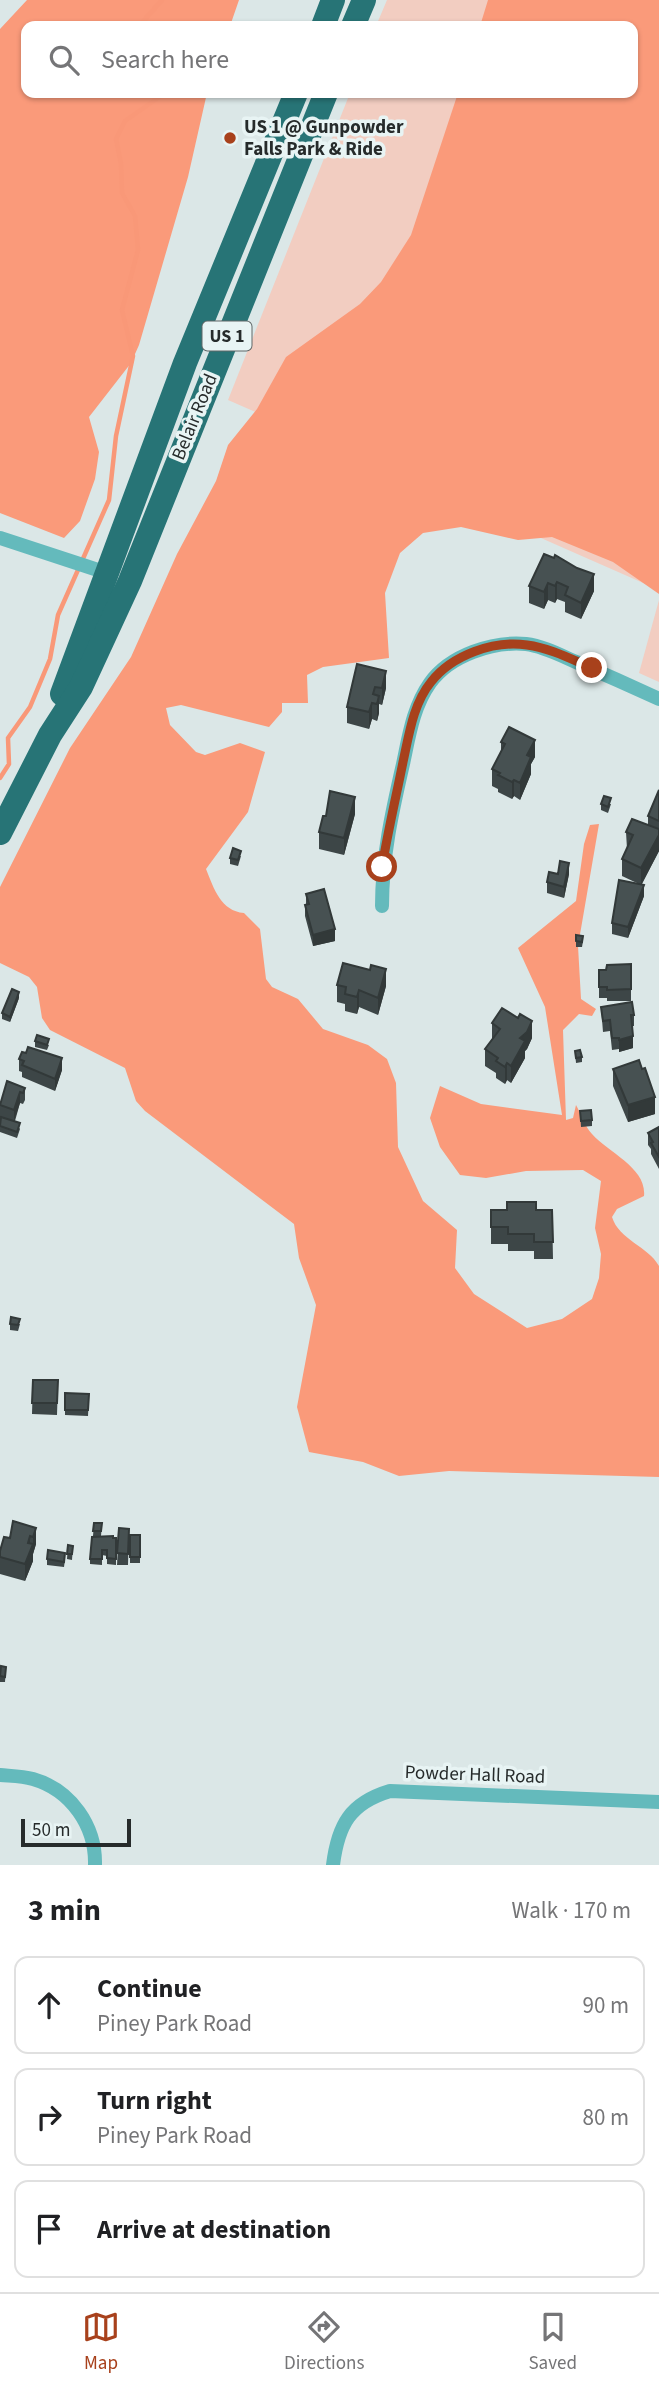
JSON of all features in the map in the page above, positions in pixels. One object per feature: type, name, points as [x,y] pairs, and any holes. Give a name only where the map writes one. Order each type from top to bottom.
[{"type":"highway","points":[[325,21],[333,0]]},
{"type":"highway","points":[[355,21],[364,0]]},
{"type":"highway","name":"Belair Road","points":[[0,833],[50,735],[81,687],[100,570],[294,98]]},
{"type":"highway","name":"Belair Road","points":[[100,570],[324,98]]},
{"type":"street","points":[[0,538],[100,570]]},
{"type":"street","points":[[382,906],[382,867],[411,725],[431,681],[446,669],[474,651],[525,644],[549,650],[659,699]]},
{"type":"street","points":[[0,1775],[34,1779],[69,1800],[92,1834],[95,1865]]},
{"type":"street","name":"Powder Hall Road","points":[[333,1865],[338,1836],[353,1811],[370,1799],[390,1791],[659,1802]]},
{"type":"shaded area","points":[[27,0],[239,0],[232,21],[21,21],[21,98],[206,98],[188,177],[139,345],[131,363],[89,417],[99,452],[95,479],[80,521],[64,538],[0,513],[0,29]]},
{"type":"shaded area","points":[[387,0],[659,0],[659,590],[228,400],[348,98],[638,98],[638,21],[378,21]]},
{"type":"shaded area","points":[[488,0],[659,0],[659,594],[613,562],[552,537],[518,540],[461,527],[423,533],[400,553],[385,593],[389,658],[323,667],[307,675],[308,703],[282,703],[282,712],[269,727],[181,705],[166,708],[170,725],[196,752],[205,755],[240,743],[265,752],[248,812],[206,869],[212,884],[219,898],[229,908],[244,913],[260,929],[266,979],[272,987],[298,999],[323,1029],[368,1045],[387,1059],[396,1083],[398,1147],[423,1201],[457,1230],[455,1268],[474,1294],[527,1328],[562,1319],[592,1299],[599,1278],[601,1254],[595,1228],[601,1181],[583,1170],[526,1171],[486,1178],[460,1175],[440,1147],[430,1118],[440,1086],[481,1104],[562,1115],[545,1007],[518,948],[576,901],[584,844],[590,825],[599,824],[578,946],[581,999],[596,1009],[592,1016],[579,1014],[563,1030],[566,1120],[573,1118],[576,1105],[590,1131],[633,1169],[643,1186],[644,1196],[617,1209],[612,1217],[621,1232],[648,1253],[659,1266],[659,1477],[449,1471],[399,1476],[363,1462],[309,1452],[297,1407],[316,1305],[299,1258],[294,1224],[145,1111],[136,1101],[125,1068],[50,1030],[42,1018],[37,987],[29,977],[0,963],[0,887],[70,748],[131,657],[177,554],[216,481],[228,445],[257,409],[286,357],[360,304],[381,282],[411,235],[456,98],[638,98],[638,21],[482,21]]},
{"type":"shaded area","points":[[659,600],[659,682],[639,673]]},
{"type":"building","points":[[544,554],[554,558],[555,555],[594,574],[581,603],[565,595],[568,587],[557,582],[555,586],[548,583],[544,592],[529,586]]},
{"type":"building","points":[[357,664],[386,671],[382,688],[375,687],[373,694],[379,696],[377,704],[372,703],[369,712],[347,707]]},
{"type":"building","points":[[509,727],[535,740],[527,755],[531,757],[520,783],[498,775],[500,773],[492,769],[505,744],[501,742]]},
{"type":"building","points":[[659,790],[659,821],[648,816]]},
{"type":"building","points":[[330,791],[355,797],[344,838],[319,832],[323,816],[326,816]]},
{"type":"building","points":[[604,796],[611,798],[608,807],[601,804]]},
{"type":"building","points":[[632,819],[659,829],[659,835],[641,868],[622,859],[633,835],[626,832]]},
{"type":"building","points":[[233,848],[241,851],[238,860],[230,858]]},
{"type":"building","points":[[560,861],[569,863],[564,887],[547,882],[549,872],[558,874]]},
{"type":"building","points":[[619,880],[644,885],[628,927],[612,923]]},
{"type":"building","points":[[324,889],[335,929],[313,935],[305,905],[309,904],[306,894]]},
{"type":"building","points":[[576,935],[583,936],[582,942],[576,941]]},
{"type":"building","points":[[343,963],[370,970],[371,965],[386,969],[378,998],[359,990],[357,997],[345,994],[346,987],[337,985]]},
{"type":"building","points":[[631,964],[631,989],[607,990],[607,987],[599,987],[599,970],[606,970],[607,965]]},
{"type":"building","points":[[12,989],[19,992],[10,1017],[2,1013]]},
{"type":"building","points":[[632,1002],[633,1036],[619,1040],[612,1038],[610,1020],[603,1021],[601,1007]]},
{"type":"building","points":[[502,1008],[518,1018],[520,1014],[532,1021],[527,1032],[520,1038],[525,1041],[511,1066],[507,1063],[505,1067],[485,1049],[500,1029],[492,1023]]},
{"type":"building","points":[[37,1035],[49,1039],[47,1045],[35,1041]]},
{"type":"building","points":[[28,1047],[62,1058],[55,1079],[22,1065],[24,1061],[19,1059]]},
{"type":"building","points":[[580,1050],[582,1057],[576,1058],[575,1051]]},
{"type":"building","points":[[639,1060],[642,1069],[645,1068],[655,1097],[628,1105],[613,1069]]},
{"type":"building","points":[[7,1081],[25,1088],[23,1093],[20,1092],[14,1110],[0,1105]]},
{"type":"building","points":[[591,1110],[592,1120],[581,1121],[580,1111]]},
{"type":"building","points":[[1,1117],[20,1123],[17,1132],[0,1126]]},
{"type":"building","points":[[659,1127],[659,1157],[648,1133]]},
{"type":"building","points":[[507,1202],[536,1202],[536,1210],[552,1210],[553,1242],[534,1242],[534,1234],[508,1234],[508,1227],[491,1227],[491,1210],[507,1210]]},
{"type":"building","points":[[11,1317],[20,1319],[18,1325],[10,1324]]},
{"type":"building","points":[[33,1380],[58,1380],[57,1403],[32,1403]]},
{"type":"building","points":[[65,1393],[89,1394],[88,1410],[65,1410]]},
{"type":"building","points":[[13,1521],[36,1528],[33,1537],[30,1536],[28,1543],[33,1544],[25,1564],[0,1557],[4,1537],[10,1538]]},
{"type":"building","points":[[94,1523],[102,1523],[101,1531],[93,1531]]},
{"type":"building","points":[[119,1528],[129,1529],[128,1554],[117,1553]]},
{"type":"building","points":[[130,1535],[140,1535],[140,1557],[130,1557]]},
{"type":"building","points":[[92,1537],[116,1538],[116,1559],[107,1558],[107,1550],[102,1550],[102,1559],[90,1559]]},
{"type":"building","points":[[68,1545],[73,1546],[72,1554],[67,1554]]},
{"type":"building","points":[[48,1550],[65,1553],[64,1562],[47,1559]]},
{"type":"building","points":[[1,1666],[6,1667],[5,1677],[0,1676]]},
{"type":"waterway","points":[[143,21],[162,0]]},
{"type":"waterway","points":[[0,778],[9,764],[8,738],[30,707],[50,659],[58,615],[109,500],[116,436],[133,356],[122,310],[138,250],[135,216],[122,193],[121,164],[116,139],[125,121],[158,98]]},
{"type":"place","name":"US 1 @ Gunpowder Falls Park & Ride","points":[[230,138]]},
{"type":"route","points":[[382,867],[411,725],[431,681],[460,658],[474,651],[525,644],[549,650],[592,668]]}]
